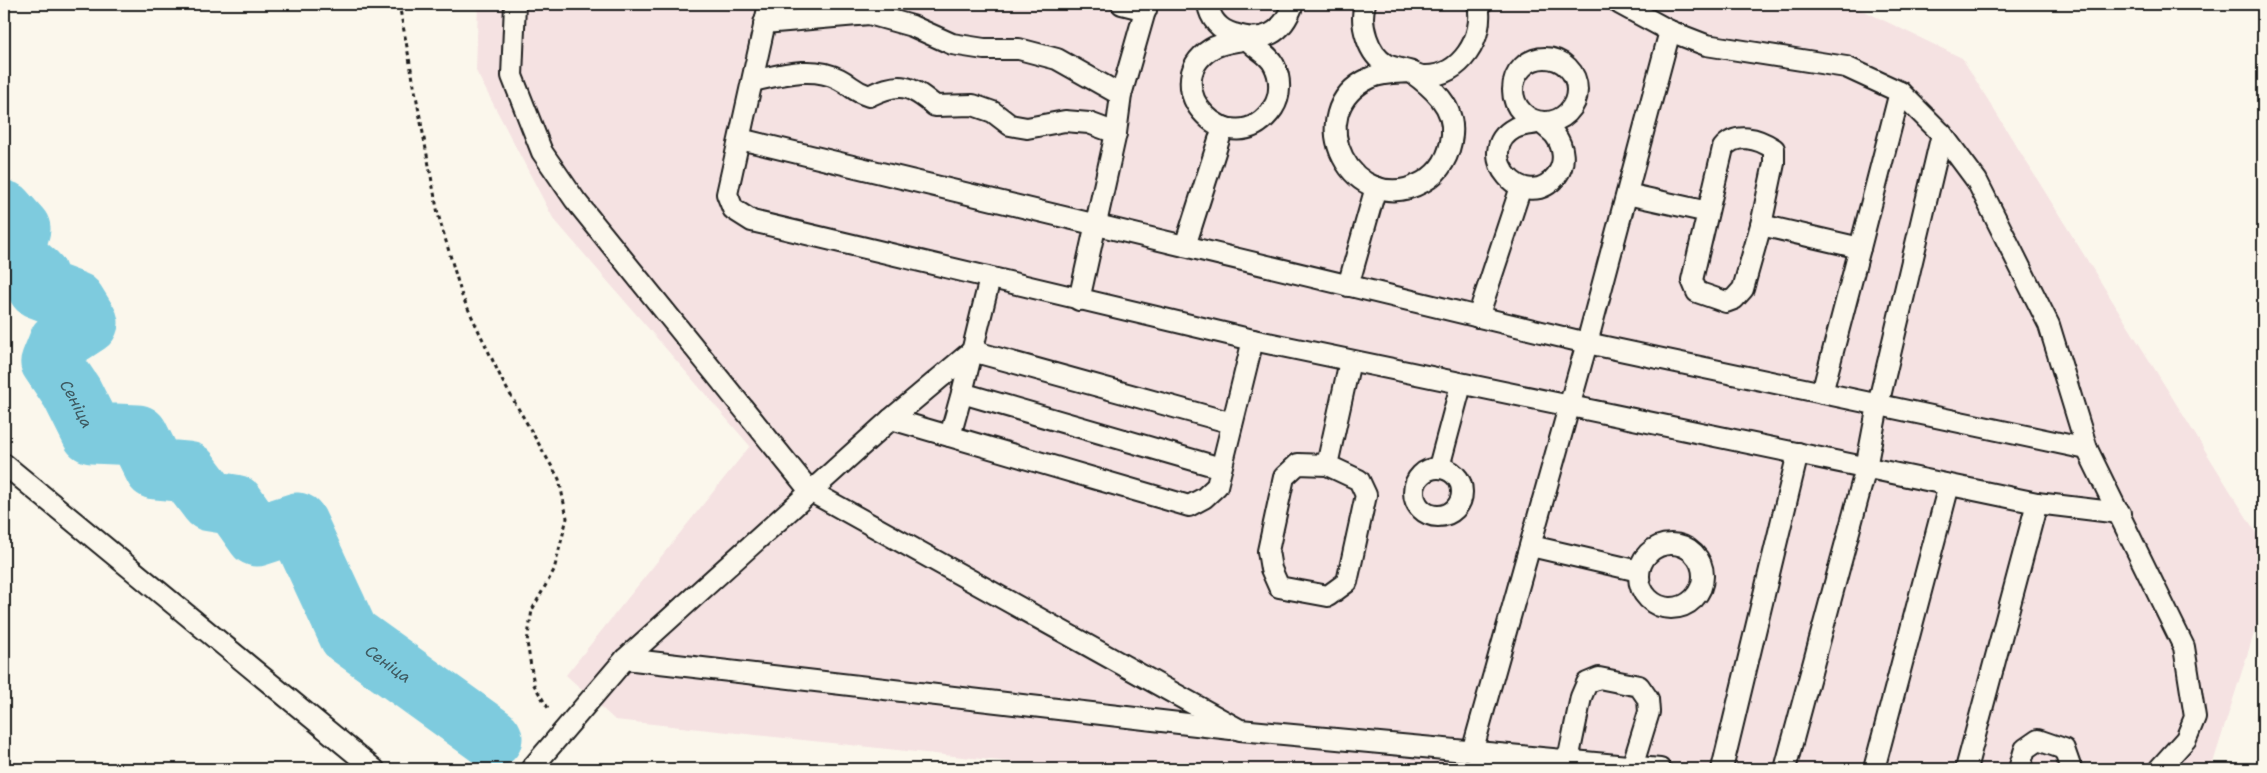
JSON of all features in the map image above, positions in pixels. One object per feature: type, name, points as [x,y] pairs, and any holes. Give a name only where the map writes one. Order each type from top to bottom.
[{"type":"lane","points":[[515,4],[512,76],[542,152],[575,200],[810,491],[1240,730]]},
{"type":"lane","points":[[1079,300],[1116,133],[1121,95],[1146,7],[1122,4]]},
{"type":"lane","points":[[1208,4],[1215,22],[1225,31],[1247,39],[1264,53],[1274,64],[1279,78],[1279,93],[1274,107],[1264,118],[1252,126],[1237,130],[1210,122],[1200,112],[1194,100],[1191,86],[1194,72],[1200,59],[1210,50],[1222,44],[1247,39],[1267,36],[1280,28],[1289,17],[1293,4]]},
{"type":"lane","points":[[1365,4],[1363,10],[1364,31],[1372,50],[1386,64],[1422,76],[1441,73],[1457,64],[1470,50],[1478,34],[1480,15],[1478,4]]},
{"type":"lane","points":[[1620,4],[1670,31],[1706,45],[1846,68],[1900,92],[1942,134],[1977,181],[2049,325],[2087,449],[2184,647],[2194,716],[2186,739],[2159,769]]},
{"type":"lane","points":[[1121,95],[1057,59],[1019,49],[984,49],[952,44],[912,26],[869,14],[766,13],[754,81],[727,194],[733,209],[752,221],[1253,340],[1461,385],[2037,503],[2120,513]]},
{"type":"lane","points":[[1472,752],[1570,406],[1670,31]]},
{"type":"lane","points":[[754,81],[798,72],[824,72],[841,80],[855,92],[869,96],[886,88],[904,87],[916,90],[935,106],[974,105],[993,112],[1010,125],[1027,128],[1065,121],[1089,123],[1116,133]]},
{"type":"lane","points":[[1411,72],[1439,95],[1449,111],[1453,129],[1450,148],[1442,165],[1430,178],[1413,187],[1395,190],[1376,188],[1358,178],[1345,163],[1336,145],[1336,125],[1341,105],[1353,89],[1370,78],[1390,73],[1411,72]]},
{"type":"lane","points":[[1822,393],[1900,92]]},
{"type":"lane","points":[[1541,122],[1554,134],[1560,143],[1563,153],[1562,163],[1558,173],[1551,181],[1542,186],[1521,187],[1504,174],[1498,154],[1501,144],[1506,135],[1515,128],[1541,122]]},
{"type":"lane","points":[[1185,246],[1223,127]]},
{"type":"lane","points":[[1785,769],[1866,468],[1878,405],[1942,134]]},
{"type":"lane","points":[[1740,137],[1768,145],[1774,149],[1774,163],[1761,225],[1743,289],[1734,299],[1726,302],[1697,292],[1692,280],[1708,212],[1723,148],[1728,142],[1740,137]]},
{"type":"lane","points":[[740,140],[1587,343],[2087,449]]},
{"type":"lane","points":[[1478,317],[1521,187]]},
{"type":"lane","points":[[1348,286],[1376,188]]},
{"type":"lane","points":[[1627,194],[1708,212]]},
{"type":"lane","points":[[1761,225],[1860,248]]},
{"type":"lane","points":[[950,436],[990,278]]},
{"type":"lane","points":[[891,418],[1189,506],[1204,498],[1217,486],[1253,340]]},
{"type":"lane","points":[[531,769],[625,659],[891,418],[972,351]]},
{"type":"lane","points":[[972,351],[1232,423]]},
{"type":"lane","points":[[1327,465],[1350,361]]},
{"type":"lane","points":[[1439,466],[1461,385]]},
{"type":"lane","points":[[962,393],[1221,468]]},
{"type":"lane","points":[[1722,769],[1798,453]]},
{"type":"lane","points":[[4,464],[374,769]]},
{"type":"lane","points":[[1298,464],[1327,465],[1359,480],[1366,495],[1347,582],[1328,596],[1279,587],[1271,569],[1268,551],[1284,476],[1298,464]]},
{"type":"lane","points":[[1874,769],[1949,485]]},
{"type":"lane","points":[[1966,769],[2037,503]]},
{"type":"lane","points":[[1531,546],[1639,571]]},
{"type":"lane","points":[[625,659],[1240,730],[1660,769]]},
{"type":"lane","points":[[1568,760],[1581,697],[1587,683],[1599,678],[1639,686],[1648,699],[1649,712],[1632,766]]},
{"type":"lane","points":[[2018,769],[2025,749],[2038,740],[2064,748],[2071,769]]},
{"type":"path","points":[[399,4],[438,214],[462,296],[503,382],[559,480],[567,518],[554,570],[532,610],[527,642],[534,685],[562,733]]},
{"type":"shaded area","points":[[478,4],[1838,4],[1858,8],[1962,58],[2263,544],[2263,605],[2211,769],[1076,769],[615,720],[566,675],[750,446],[553,218],[476,71]]},
{"type":"waterway","name":"Сеніца","points":[[4,211],[20,229],[17,245],[18,255],[37,275],[38,288],[75,302],[88,323],[59,342],[51,362],[72,393],[92,433],[138,435],[155,469],[188,472],[210,501],[235,505],[257,536],[297,523],[349,635],[492,738]]}]
